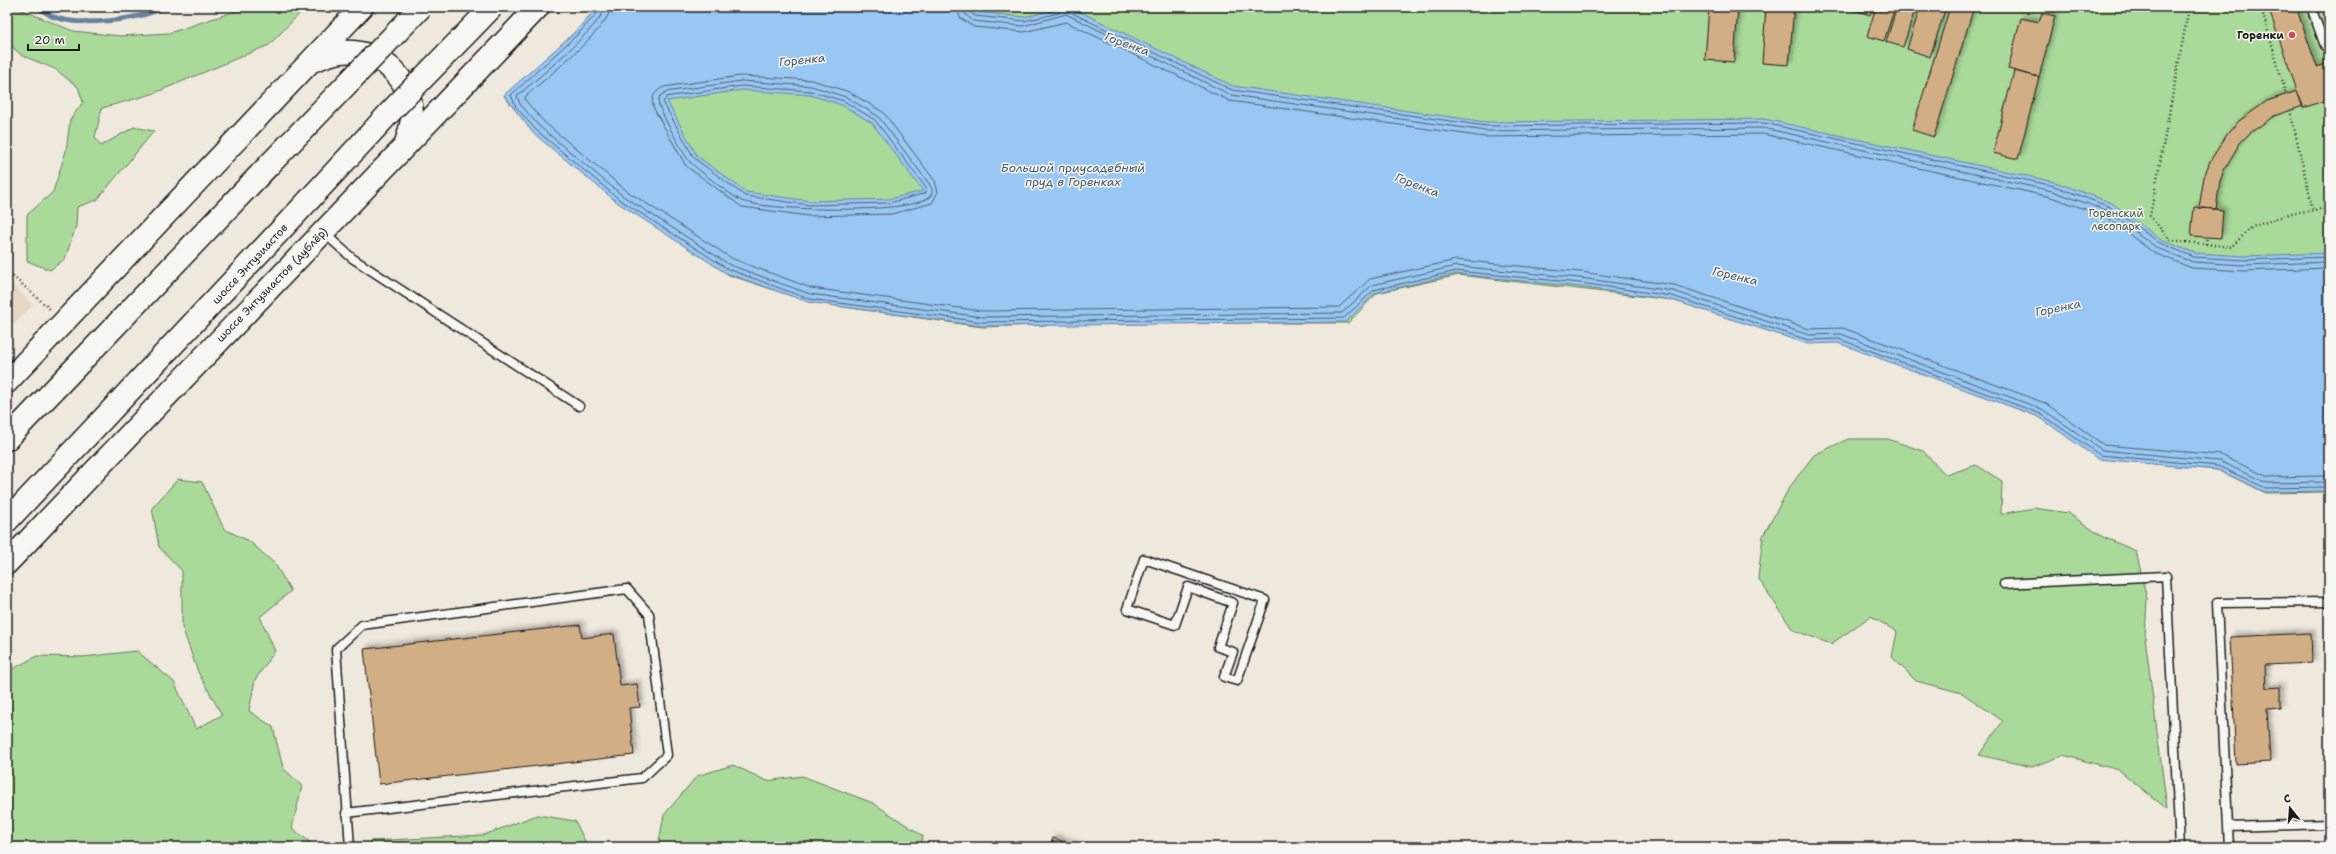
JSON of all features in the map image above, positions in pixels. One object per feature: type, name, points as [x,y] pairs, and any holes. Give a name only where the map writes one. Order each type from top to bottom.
[{"type":"main road","points":[[7,382],[362,7]]},
{"type":"main road","points":[[7,439],[421,7]]},
{"type":"main road","name":"шоссе Энтузиастов","points":[[7,521],[393,109],[492,7]]},
{"type":"main road","name":"шоссе Энтузиастов (дублёр)","points":[[7,563],[538,7]]},
{"type":"main road","points":[[309,62],[330,54],[352,52],[373,56],[391,68],[404,85],[411,105],[410,127],[405,146]]},
{"type":"lane","points":[[2311,7],[2325,46],[2329,47]]},
{"type":"lane","points":[[323,232],[352,258],[579,406]]},
{"type":"lane","points":[[1144,559],[1265,600],[1237,681],[1224,677],[1233,652],[1218,647],[1233,603],[1188,587],[1175,625],[1127,610],[1144,559]]},
{"type":"lane","points":[[2004,584],[2166,576],[2180,847]]},
{"type":"lane","points":[[346,813],[642,778],[667,755],[649,614],[627,589],[362,625],[336,650],[346,813],[350,847]]},
{"type":"lane","points":[[2229,847],[2217,603],[2329,602]]},
{"type":"lane","points":[[2228,827],[2329,824]]},
{"type":"path","points":[[2189,7],[2150,216],[2170,240],[2231,247],[2252,227],[2292,213],[2329,208]]},
{"type":"path","points":[[2261,7],[2286,94]]},
{"type":"path","points":[[2290,110],[2313,210]]},
{"type":"path","points":[[2206,237],[2206,244]]},
{"type":"path","points":[[7,271],[51,310]]},
{"type":"shaded area","points":[[7,280],[33,305],[7,331]]},
{"type":"green space","points":[[7,7],[15,7],[73,31],[120,36],[169,33],[248,7],[306,7],[269,45],[152,94],[102,108],[95,137],[101,146],[134,127],[154,131],[97,200],[77,207],[76,226],[65,259],[50,270],[27,261],[27,215],[53,192],[66,151],[70,120],[83,102],[78,87],[55,69],[21,55],[7,42]]},
{"type":"green space","name":"Большой приусадебный пруд в Горенках","points":[[597,7],[2329,7],[2329,492],[2266,493],[2218,470],[2098,458],[2042,418],[1837,341],[1810,343],[1672,300],[1459,275],[1377,293],[1348,323],[1094,323],[982,327],[810,302],[729,275],[620,202],[533,132],[504,96],[577,30]]},
{"type":"green space","points":[[1848,439],[1888,439],[1923,451],[1946,475],[1976,465],[2002,481],[2001,514],[2034,508],[2068,513],[2103,537],[2136,551],[2147,599],[2145,637],[2167,809],[2119,770],[2063,755],[2032,767],[1979,755],[2003,721],[1962,693],[1916,681],[1892,657],[1897,632],[1871,616],[1831,644],[1793,630],[1758,578],[1763,536],[1789,488],[1814,455]]},
{"type":"green space","points":[[178,479],[202,482],[224,529],[249,541],[275,564],[291,591],[260,617],[275,651],[255,680],[249,711],[273,727],[283,768],[302,786],[292,828],[316,847],[7,847],[7,672],[37,656],[83,657],[137,651],[174,682],[196,729],[222,715],[198,672],[182,627],[182,571],[159,547],[152,508]]},
{"type":"green space","points":[[733,765],[767,781],[802,776],[873,803],[923,836],[920,847],[658,847],[664,815],[697,776]]},
{"type":"green space","points":[[537,815],[575,821],[588,847],[370,847],[370,841],[484,835]]},
{"type":"water","name":"Большой приусадебный пруд в Горенках","points":[[597,7],[970,7],[976,12],[1024,17],[1070,7],[1233,86],[1486,122],[1764,119],[2055,182],[2112,203],[2161,240],[2195,253],[2244,256],[2329,253],[2329,491],[2265,492],[2218,470],[2098,459],[2039,417],[1838,343],[1808,344],[1672,300],[1579,287],[1456,274],[1375,293],[1346,322],[981,326],[808,302],[726,273],[618,203],[533,133],[504,95],[577,30]],"holes":[[[742,90],[810,95],[842,105],[872,123],[923,191],[889,199],[810,201],[746,192],[697,156],[667,101]]]},
{"type":"building","points":[[1709,7],[1738,7],[1734,62],[1705,60]]},
{"type":"building","points":[[1766,7],[1794,7],[1789,65],[1762,63]]},
{"type":"building","points":[[1845,7],[1872,7],[1870,15]]},
{"type":"building","points":[[1876,7],[1895,7],[1884,41],[1867,36]]},
{"type":"building","points":[[1897,7],[1916,7],[1903,47],[1886,42]]},
{"type":"building","points":[[1920,7],[1946,7],[1930,57],[1907,49]]},
{"type":"building","points":[[1950,7],[1974,7],[1934,137],[1912,130]]},
{"type":"building","name":"Горенки","points":[[2268,7],[2296,7],[2317,67],[2329,63],[2329,99],[2303,108]]},
{"type":"building","points":[[2042,13],[2055,16],[2039,77],[2008,69],[2021,18],[2039,22]]},
{"type":"building","points":[[2014,71],[2039,77],[2018,159],[1993,153]]},
{"type":"building","points":[[2297,91],[2303,106],[2274,116],[2250,133],[2240,143],[2225,168],[2220,181],[2216,209],[2199,208],[2204,177],[2210,161],[2228,133],[2239,121],[2267,101]]},
{"type":"building","points":[[2194,207],[2223,210],[2221,238],[2191,236]]},
{"type":"building","points":[[580,625],[582,638],[614,634],[620,686],[637,684],[640,707],[629,708],[634,755],[379,784],[364,649]]},
{"type":"building","points":[[2311,633],[2312,663],[2265,665],[2266,688],[2280,687],[2280,708],[2267,709],[2270,762],[2236,764],[2230,637]]},
{"type":"building","points":[[1053,838],[1079,847],[1050,847]]},
{"type":"waterway","name":"Горенка","points":[[38,7],[52,16],[65,20],[94,22],[125,19],[153,12],[164,7]]},
{"type":"place","name":"Горенки","points":[[2292,35]]},
{"type":"park label","name":"Горенский лесопарк","points":[[2116,219]]}]
